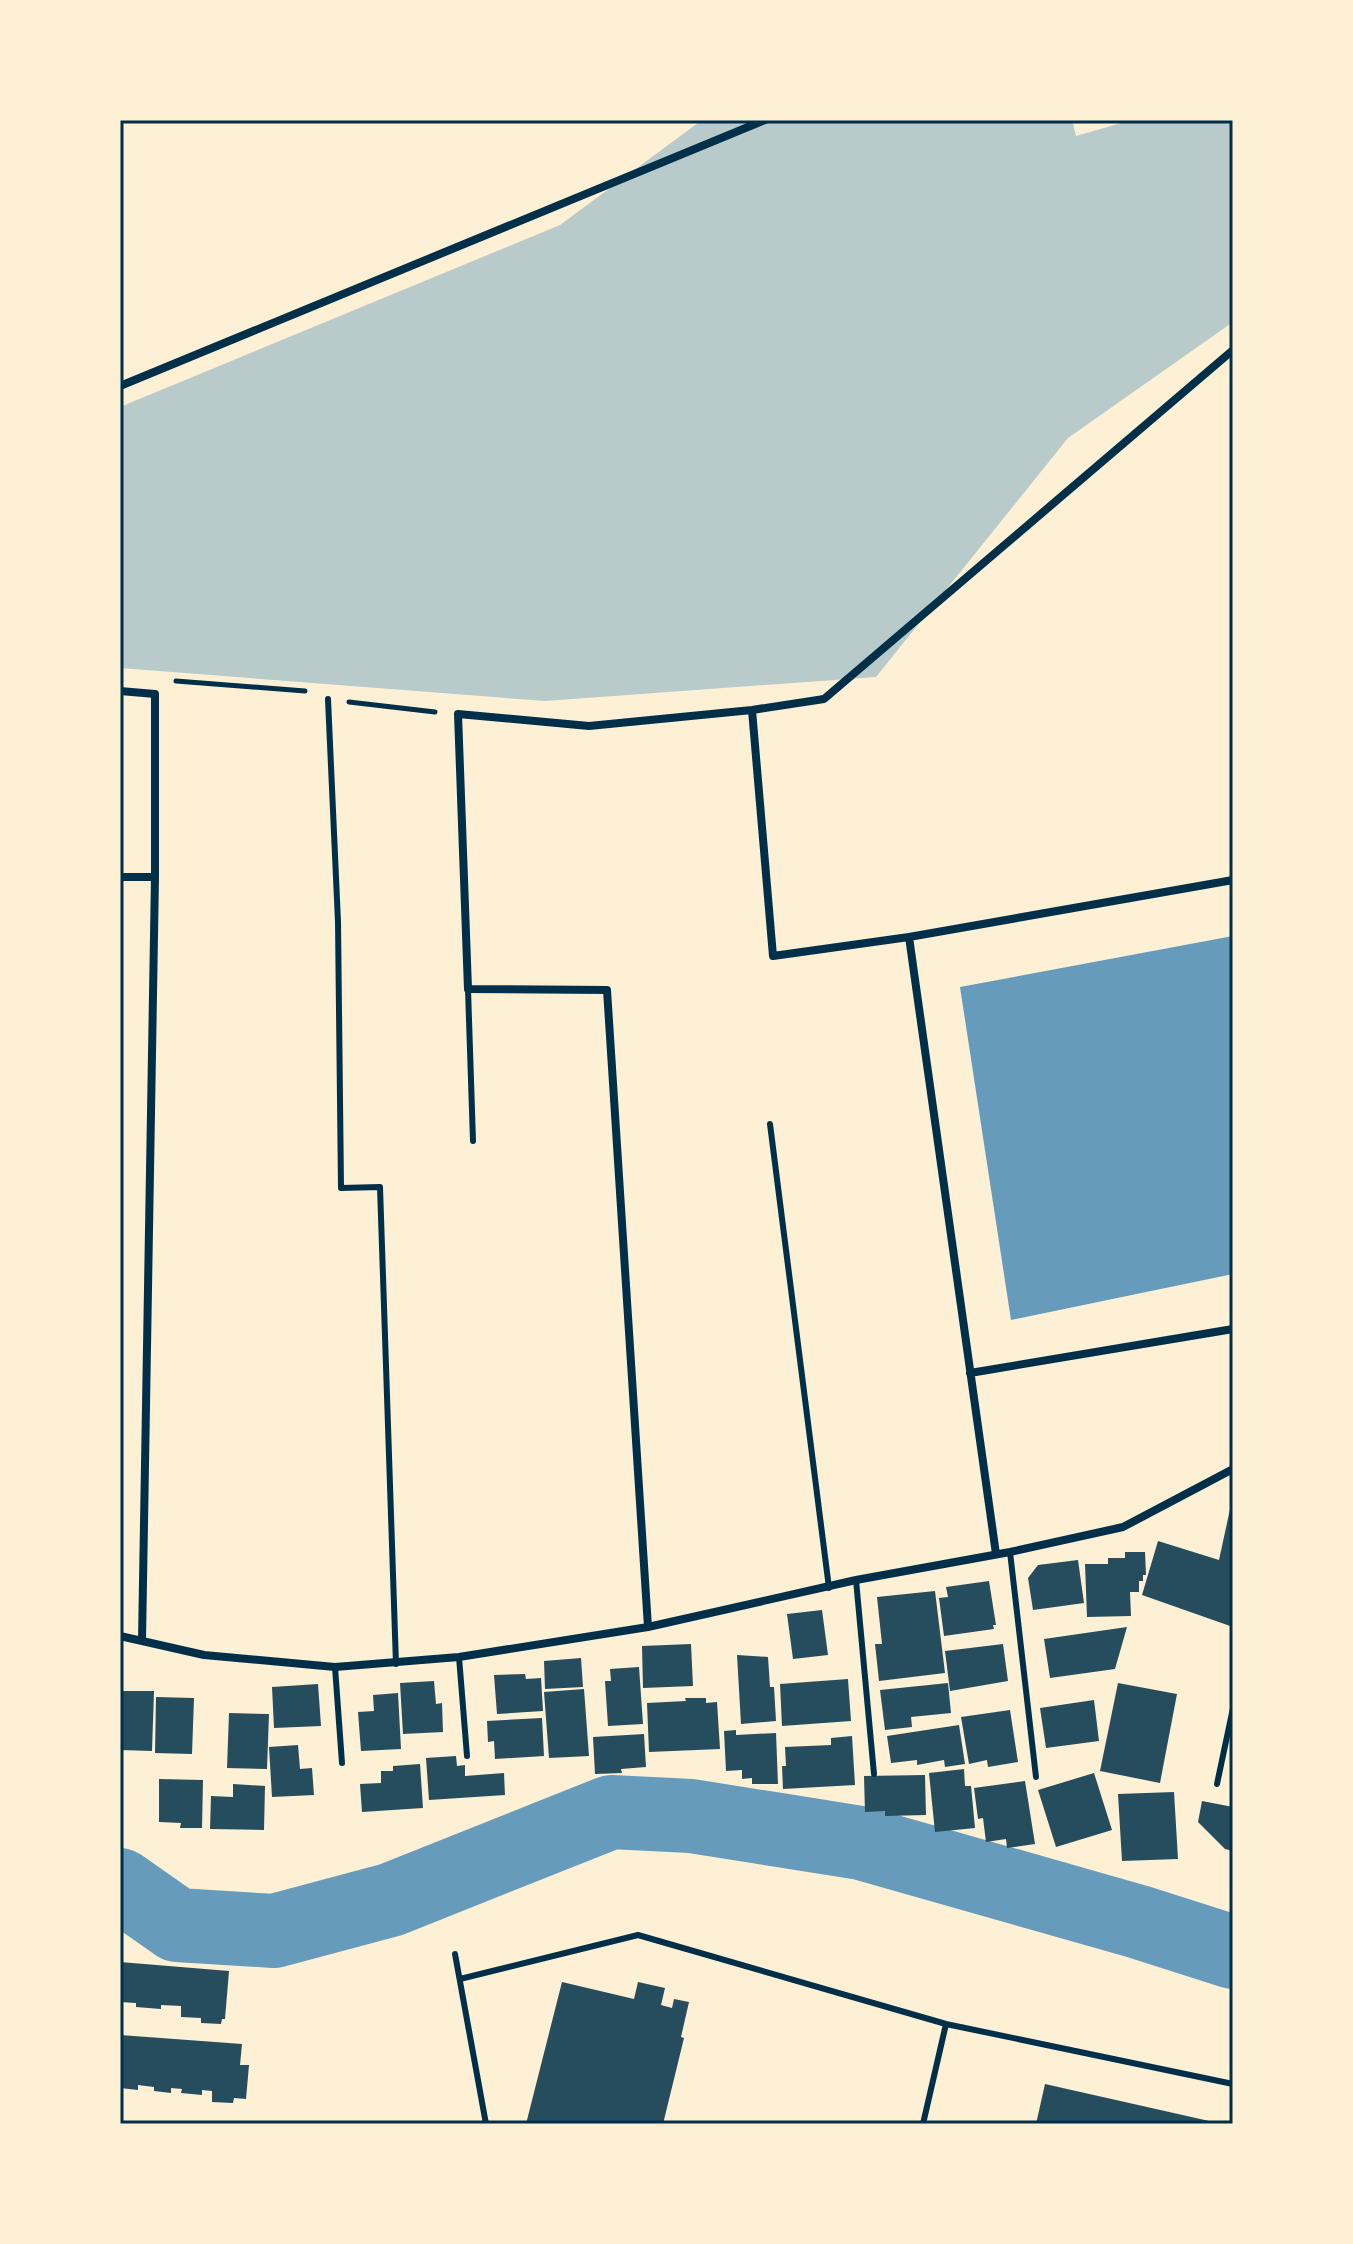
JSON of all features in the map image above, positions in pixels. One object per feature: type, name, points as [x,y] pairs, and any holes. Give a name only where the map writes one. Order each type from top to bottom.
[{"type":"street","points":[[120,386],[765,120]]},
{"type":"street","points":[[648,1627],[607,990],[468,989],[458,714],[589,726],[752,710],[824,699],[1233,350]]},
{"type":"street","points":[[120,691],[155,694],[155,877],[142,1641]]},
{"type":"street","points":[[752,710],[773,956],[909,937],[1233,880]]},
{"type":"street","points":[[120,877],[155,877]]},
{"type":"street","points":[[909,937],[996,1554]]},
{"type":"street","points":[[970,1373],[1233,1329]]},
{"type":"street","points":[[120,1636],[204,1655],[335,1667],[459,1657],[648,1627],[856,1580],[1010,1552],[1123,1527],[1233,1469]]},
{"type":"lane","points":[[328,699],[338,922],[341,1188],[380,1187],[396,1664]]},
{"type":"lane","points":[[468,989],[473,1141]]},
{"type":"lane","points":[[770,1124],[829,1588]]},
{"type":"lane","points":[[1010,1552],[1036,1777]]},
{"type":"lane","points":[[856,1580],[874,1774]]},
{"type":"lane","points":[[459,1657],[467,1756]]},
{"type":"lane","points":[[335,1667],[342,1763]]},
{"type":"lane","points":[[1217,1784],[1233,1708]]},
{"type":"lane","points":[[460,1979],[638,1935],[946,2024],[1233,2084]]},
{"type":"lane","points":[[455,1954],[486,2124]]},
{"type":"lane","points":[[923,2124],[946,2024]]},
{"type":"shaded area","points":[[702,120],[1072,120],[1076,136],[1132,120],[1233,120],[1233,322],[1068,438],[876,677],[545,701],[120,668],[120,407],[560,225]]},
{"type":"water","points":[[1233,936],[1233,1274],[1011,1320],[960,987]]},
{"type":"building","points":[[1232,1500],[1233,1627],[1142,1595],[1158,1541],[1219,1560]]},
{"type":"building","points":[[1125,1552],[1145,1552],[1146,1575],[1143,1575],[1143,1581],[1139,1581],[1139,1592],[1130,1592],[1131,1616],[1087,1617],[1085,1564],[1108,1564],[1108,1558],[1125,1558]]},
{"type":"building","points":[[1078,1560],[1084,1603],[1033,1610],[1028,1578],[1038,1565]]},
{"type":"building","points":[[989,1581],[996,1625],[993,1625],[994,1629],[944,1636],[939,1598],[948,1597],[946,1587]]},
{"type":"building","points":[[935,1591],[945,1673],[879,1681],[875,1644],[882,1644],[877,1597]]},
{"type":"building","points":[[822,1610],[828,1655],[793,1659],[787,1614]]},
{"type":"building","points":[[1127,1627],[1115,1669],[1050,1678],[1044,1639]]},
{"type":"building","points":[[691,1644],[693,1686],[643,1688],[642,1646]]},
{"type":"building","points":[[1003,1644],[1008,1681],[950,1691],[945,1651]]},
{"type":"building","points":[[737,1655],[768,1657],[776,1721],[741,1724]]},
{"type":"building","points":[[581,1658],[583,1687],[545,1689],[544,1661]]},
{"type":"building","points":[[639,1667],[643,1724],[608,1726],[605,1681],[611,1681],[610,1669]]},
{"type":"building","points":[[525,1674],[526,1679],[541,1678],[543,1711],[497,1714],[494,1675]]},
{"type":"building","points":[[848,1679],[851,1721],[782,1726],[780,1684]]},
{"type":"building","points":[[434,1681],[436,1704],[442,1703],[443,1732],[403,1734],[400,1683]]},
{"type":"building","points":[[948,1683],[951,1713],[911,1717],[912,1727],[885,1730],[880,1690]]},
{"type":"building","points":[[1118,1683],[1177,1694],[1160,1783],[1100,1771]]},
{"type":"building","points":[[318,1684],[321,1726],[274,1728],[272,1687]]},
{"type":"building","points":[[584,1689],[589,1756],[549,1758],[544,1692]]},
{"type":"building","points":[[120,1691],[154,1691],[152,1751],[120,1750]]},
{"type":"building","points":[[398,1693],[401,1749],[361,1751],[358,1712],[374,1711],[373,1695]]},
{"type":"building","points":[[156,1697],[194,1698],[192,1754],[155,1753]]},
{"type":"building","points":[[685,1698],[706,1698],[706,1703],[717,1702],[720,1749],[649,1752],[647,1703],[686,1701]]},
{"type":"building","points":[[1094,1700],[1099,1741],[1046,1748],[1040,1708]]},
{"type":"building","points":[[1010,1710],[1018,1762],[988,1767],[987,1760],[969,1764],[961,1717]]},
{"type":"building","points":[[229,1713],[269,1714],[267,1769],[227,1768]]},
{"type":"building","points":[[542,1718],[544,1756],[495,1759],[494,1741],[488,1742],[487,1721]]},
{"type":"building","points":[[959,1725],[965,1764],[945,1767],[944,1760],[917,1765],[917,1760],[891,1763],[887,1736]]},
{"type":"building","points":[[736,1730],[736,1735],[776,1733],[778,1784],[752,1784],[752,1778],[742,1779],[742,1770],[726,1771],[724,1731]]},
{"type":"building","points":[[644,1734],[646,1767],[621,1769],[622,1773],[595,1774],[593,1737]]},
{"type":"building","points":[[852,1736],[855,1785],[783,1789],[785,1747],[831,1745],[831,1738]]},
{"type":"building","points":[[298,1745],[300,1769],[312,1768],[314,1795],[272,1797],[269,1747]]},
{"type":"building","points":[[456,1756],[457,1766],[465,1765],[465,1776],[504,1773],[505,1795],[429,1800],[426,1758]]},
{"type":"building","points":[[420,1764],[423,1808],[362,1812],[360,1784],[381,1783],[381,1771],[393,1771],[393,1766]]},
{"type":"building","points":[[964,1769],[965,1786],[971,1786],[975,1828],[935,1832],[929,1773]]},
{"type":"building","points":[[1094,1773],[1112,1830],[1056,1847],[1038,1790]]},
{"type":"building","points":[[925,1775],[926,1815],[885,1816],[885,1811],[865,1812],[864,1776]]},
{"type":"building","points":[[159,1779],[203,1780],[202,1828],[180,1828],[181,1823],[159,1822]]},
{"type":"building","points":[[1025,1781],[1035,1844],[1007,1848],[1006,1839],[986,1842],[983,1818],[978,1819],[974,1788]]},
{"type":"building","points":[[233,1784],[265,1786],[264,1830],[210,1829],[211,1796],[233,1797]]},
{"type":"building","points":[[1174,1792],[1178,1859],[1122,1861],[1118,1794]]},
{"type":"building","points":[[1202,1801],[1233,1807],[1233,1851],[1225,1849],[1198,1822]]},
{"type":"building","points":[[120,1962],[229,1971],[225,2019],[221,2024],[201,2023],[201,2018],[181,2017],[181,2006],[161,2005],[161,2009],[120,2002]]},
{"type":"building","points":[[562,1982],[634,1999],[638,1982],[665,1988],[661,2005],[672,2008],[674,1999],[689,2002],[681,2037],[684,2038],[663,2124],[526,2124]]},
{"type":"building","points":[[120,2035],[242,2044],[240,2065],[249,2065],[246,2099],[234,2098],[233,2103],[212,2102],[212,2091],[202,2090],[202,2095],[181,2093],[182,2089],[171,2088],[171,2093],[154,2091],[154,2087],[138,2085],[138,2090],[120,2088]]},
{"type":"building","points":[[1045,2084],[1218,2123],[1218,2124],[1036,2124]]},
{"type":"waterway","points":[[120,1885],[177,1925],[274,1931],[390,1900],[611,1812],[691,1816],[861,1843],[1233,1952]]}]
